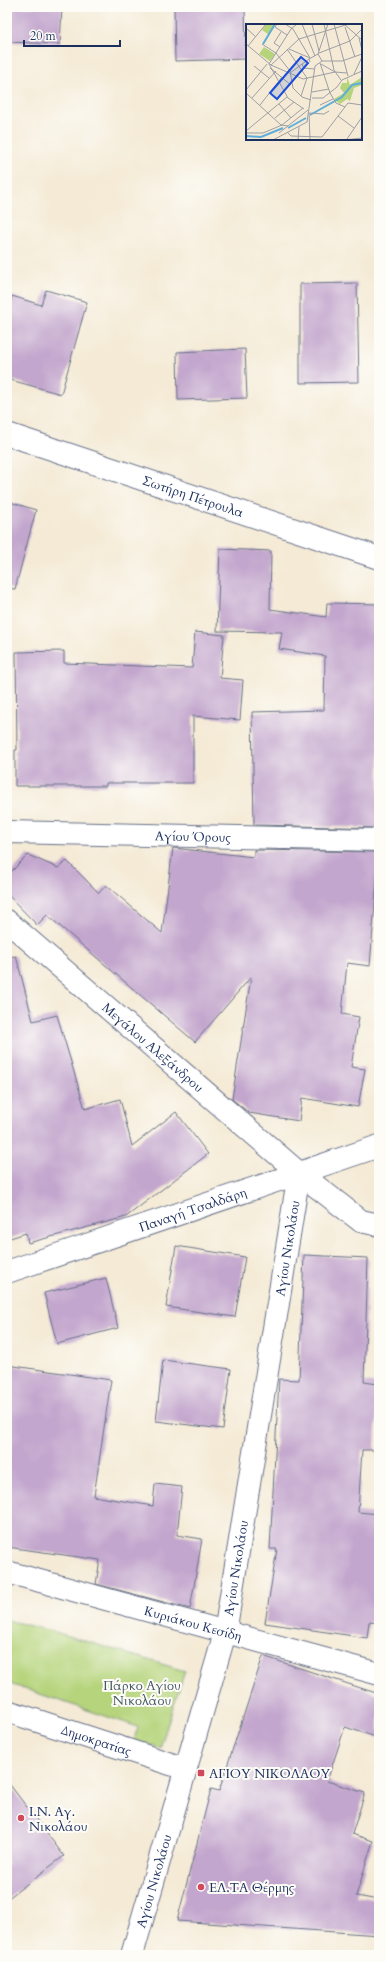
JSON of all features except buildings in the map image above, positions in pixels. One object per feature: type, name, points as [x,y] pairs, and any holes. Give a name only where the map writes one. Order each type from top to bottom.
[{"type":"street","name":"Σωτήρη Πέτρουλα","points":[[7,434],[379,558]]},
{"type":"street","name":"Αγίου Όρους","points":[[7,832],[379,840]]},
{"type":"street","name":"Μεγάλου Αλεξάνδρου","points":[[7,921],[299,1173],[361,1221],[379,1225]]},
{"type":"street","name":"Παναγή Τσαλδάρη","points":[[7,1272],[379,1146]]},
{"type":"street","name":"Αγίου Νικολάου","points":[[132,1955],[225,1633],[299,1173]]},
{"type":"street","name":"Κυριάκου Κεσίδη","points":[[7,1572],[379,1674]]},
{"type":"street","name":"Δημοκρατίας","points":[[7,1711],[186,1769]]},
{"type":"green space","name":"Πάρκο Αγίου Νικολάου","points":[[7,1620],[55,1632],[185,1671],[160,1748],[134,1740],[138,1727],[7,1683]]},
{"type":"place","name":"ΑΓΙΟΥ ΝΙΚΟΛΑΟΥ","points":[[201,1773]]},
{"type":"place","name":"Ι.Ν. Αγ. Νικολάου","points":[[21,1818]]},
{"type":"place","name":"ΕΛ.ΤΑ Θέρμης","points":[[201,1887]]}]
